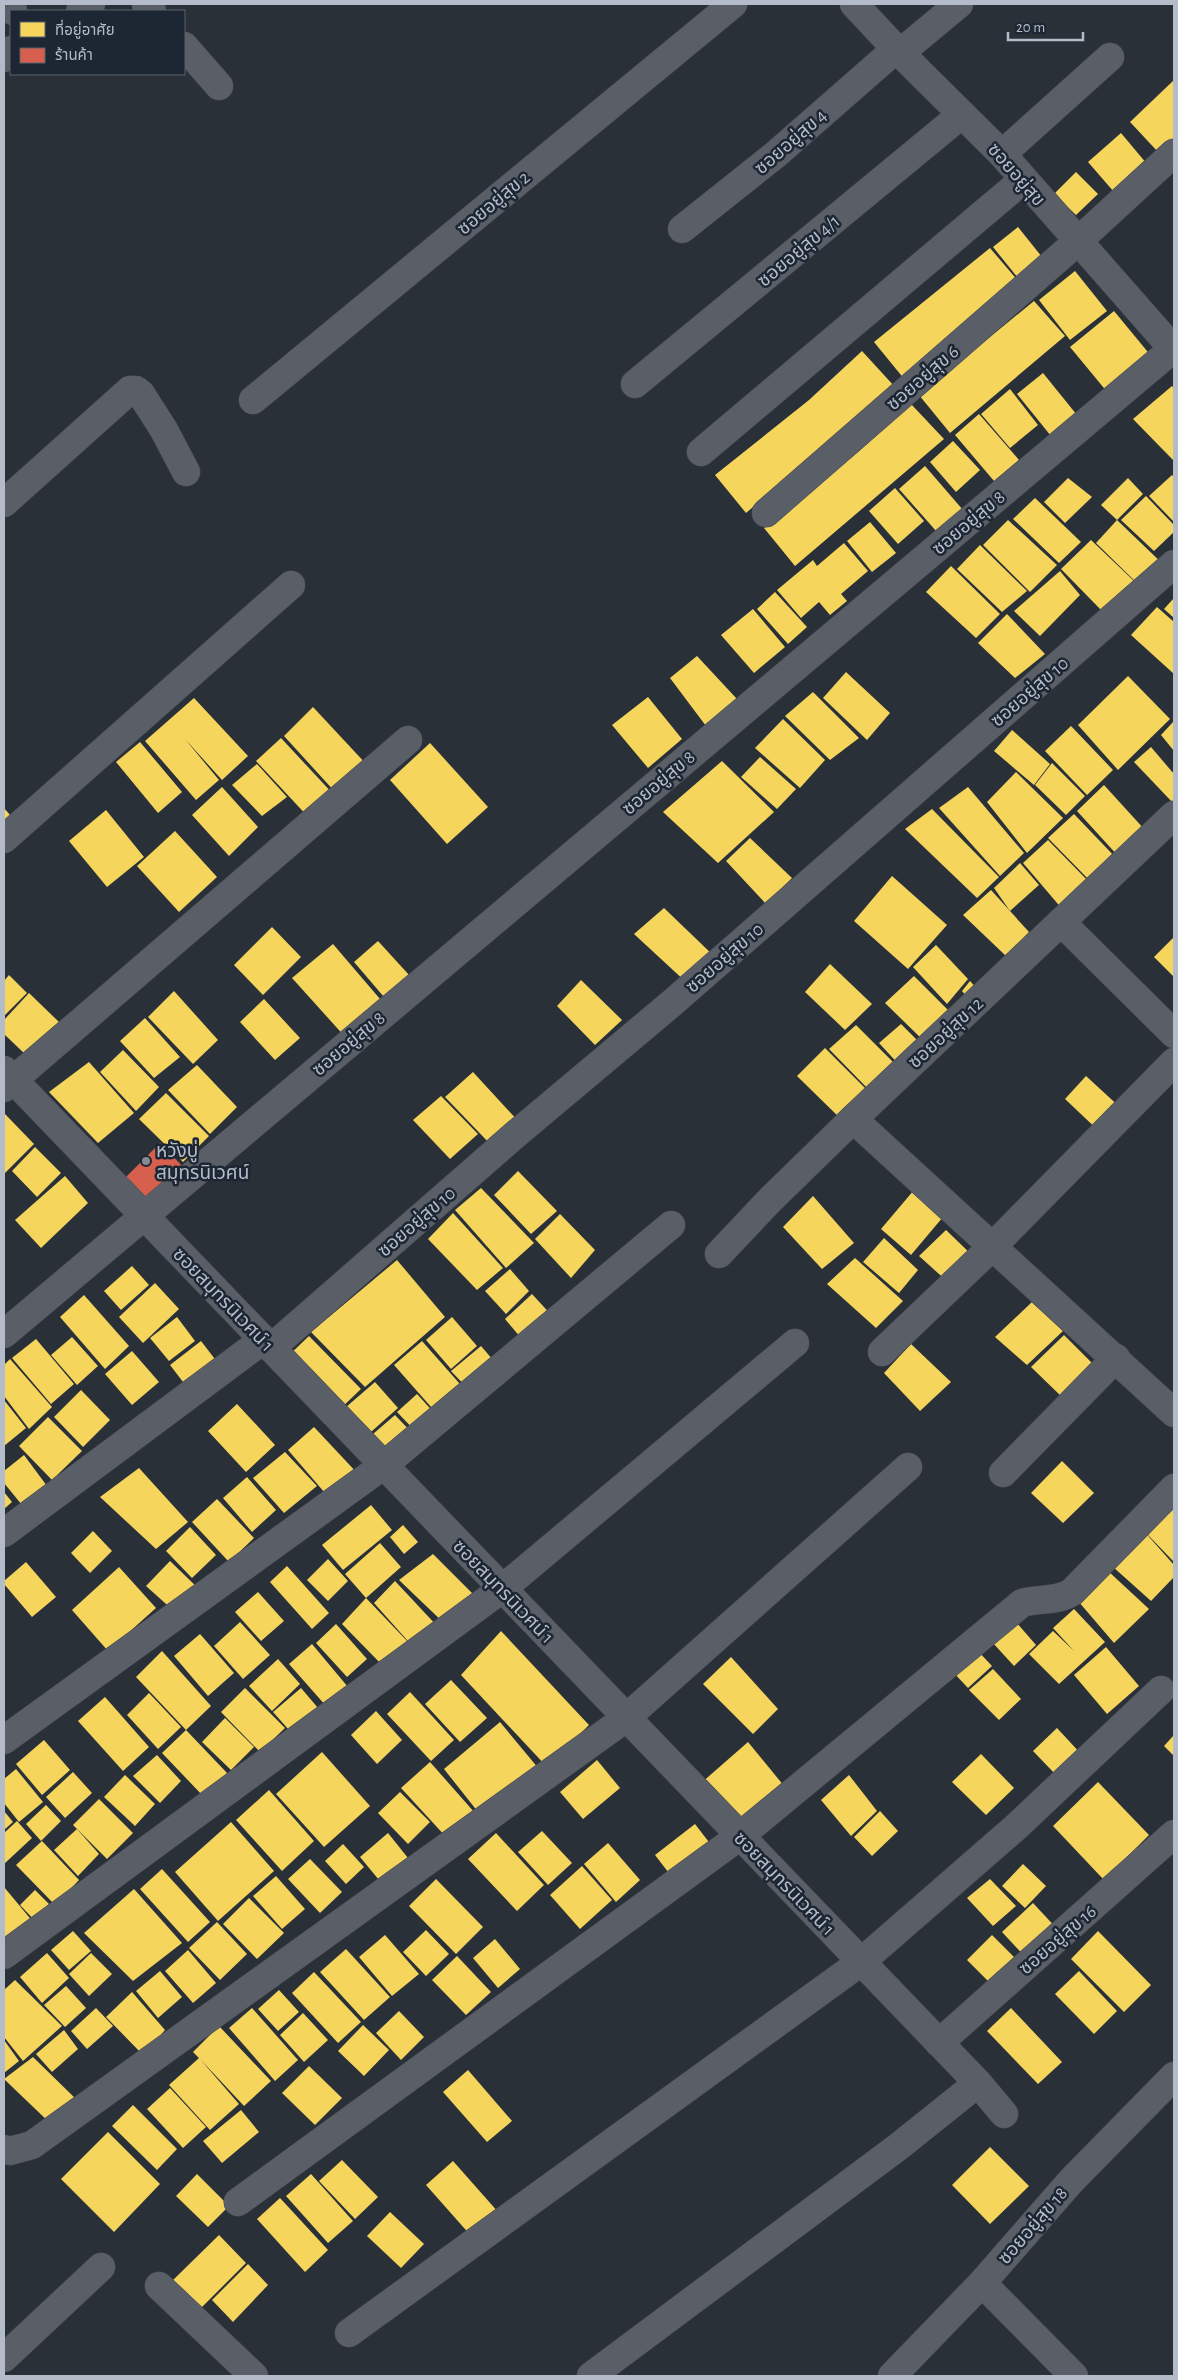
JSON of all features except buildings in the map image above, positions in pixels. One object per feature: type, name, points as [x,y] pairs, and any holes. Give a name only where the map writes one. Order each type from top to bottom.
[{"type":"street","name":"ซอยอยู่สุข 2","points":[[253,400],[733,4]]},
{"type":"street","name":"ซอยอยู่สุข","points":[[854,4],[961,115],[1002,154],[1077,242],[1174,350]]},
{"type":"street","name":"ซอยอยู่สุข 4","points":[[682,230],[775,155],[898,51],[959,4]]},
{"type":"street","points":[[185,47],[219,86]]},
{"type":"street","points":[[1002,154],[1110,57]]},
{"type":"street","name":"ซอยอยู่สุข 4/1","points":[[634,384],[961,115]]},
{"type":"street","name":"ซอยอยู่สุข 6","points":[[766,513],[1077,242],[1174,153]]},
{"type":"street","points":[[701,452],[1023,180]]},
{"type":"street","name":"ซอยอยู่สุข 8","points":[[4,1334],[143,1215],[1174,350]]},
{"type":"street","points":[[4,503],[130,390],[136,390],[141,394],[164,430],[186,472]]},
{"type":"street","name":"ซอยอยู่สุข 10","points":[[4,1533],[267,1344],[680,996],[1174,564]]},
{"type":"street","points":[[4,839],[291,585]]},
{"type":"street","points":[[7,1079],[408,740]]},
{"type":"street","name":"ซอยอยู่สุข 12","points":[[719,1254],[763,1207],[854,1119],[1174,815]]},
{"type":"street","points":[[1061,922],[1174,1034]]},
{"type":"street","points":[[882,1352],[992,1247],[1174,1062]]},
{"type":"street","name":"ซอยสมุทรนิเวศน์ 1","points":[[7,1079],[143,1215],[384,1465],[978,2083],[1004,2114]]},
{"type":"street","points":[[854,1119],[1174,1413]]},
{"type":"street","points":[[4,1740],[384,1465],[671,1225]]},
{"type":"street","points":[[4,1955],[502,1589],[795,1343]]},
{"type":"street","points":[[1003,1473],[1116,1358]]},
{"type":"street","points":[[4,2149],[10,2151],[32,2145],[626,1718],[908,1467]]},
{"type":"street","points":[[238,2202],[740,1836],[1022,1604],[1032,1600],[1064,1597],[1072,1592],[1174,1488]]},
{"type":"street","points":[[349,2333],[861,1962],[1016,1827],[1161,1690]]},
{"type":"street","name":"ซอยอยู่สุข 16","points":[[939,2043],[1174,1834]]},
{"type":"street","name":"ซอยอยู่สุข 18","points":[[892,2376],[982,2283],[1071,2181],[1174,2076]]},
{"type":"street","points":[[591,2376],[890,2153],[978,2083]]},
{"type":"street","points":[[4,2358],[101,2267]]},
{"type":"street","points":[[982,2283],[1074,2376]]},
{"type":"street","points":[[159,2286],[243,2373]]},
{"type":"place","name":"หวังบู่ สมุทรนิเวศน์","points":[[146,1161]]}]
